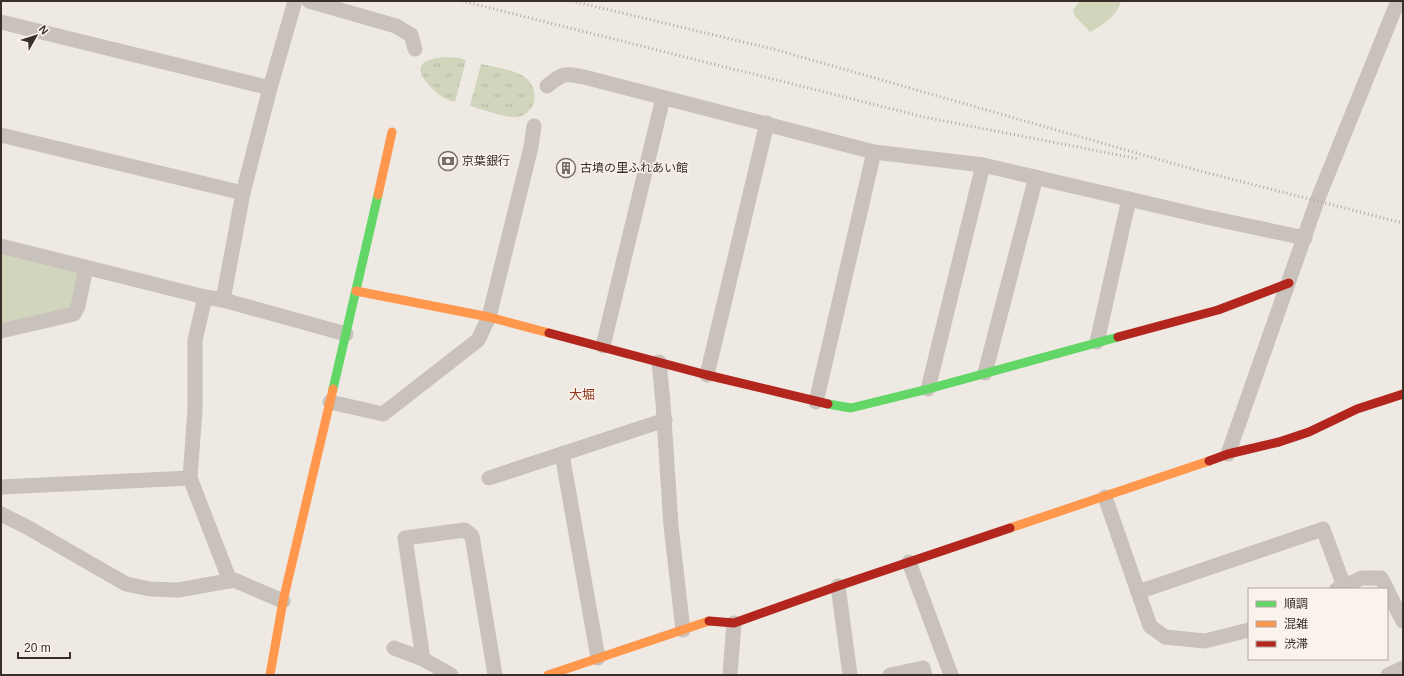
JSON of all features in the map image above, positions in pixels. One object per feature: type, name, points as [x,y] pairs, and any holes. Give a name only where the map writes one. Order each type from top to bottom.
[{"type":"street","points":[[224,300],[243,194],[270,88],[295,1]]},
{"type":"street","points":[[309,1],[396,26],[411,35],[415,49]]},
{"type":"street","points":[[1228,454],[1317,201],[1398,1]]},
{"type":"street","points":[[1,22],[270,88]]},
{"type":"street","points":[[546,86],[565,74],[584,77],[874,152],[983,165],[1305,238]]},
{"type":"street","points":[[603,346],[663,98]]},
{"type":"street","points":[[707,375],[767,124]]},
{"type":"street","points":[[330,402],[384,414],[478,340],[490,317],[531,147],[534,126]]},
{"type":"street","points":[[270,675],[283,601],[392,132]]},
{"type":"street","points":[[1,136],[243,194]]},
{"type":"street","points":[[816,402],[874,152]]},
{"type":"street","points":[[928,389],[983,165]]},
{"type":"street","points":[[985,373],[1036,177]]},
{"type":"street","points":[[1097,342],[1129,199]]},
{"type":"street","points":[[1,246],[205,297],[224,300],[346,334]]},
{"type":"street","points":[[1,331],[74,314],[78,306],[86,268]]},
{"type":"street","points":[[356,291],[490,317],[707,375],[816,402],[851,408],[928,389],[1218,310],[1289,283]]},
{"type":"street","points":[[205,297],[195,340],[195,410],[190,478],[230,581]]},
{"type":"street","points":[[659,362],[670,526],[683,630]]},
{"type":"street","points":[[548,675],[708,621],[734,623],[838,586],[1105,497],[1228,454],[1279,442],[1309,432],[1357,409],[1403,394]]},
{"type":"street","points":[[489,478],[664,420]]},
{"type":"street","points":[[562,454],[598,658]]},
{"type":"street","points":[[1,487],[190,478]]},
{"type":"street","points":[[1105,497],[1150,626],[1165,637],[1205,641],[1248,630]]},
{"type":"street","points":[[1,514],[27,526],[126,584],[150,589],[178,590],[234,580],[283,601]]},
{"type":"street","points":[[1138,592],[1323,529],[1341,587],[1362,578],[1381,578],[1386,588]]},
{"type":"street","points":[[423,659],[406,538],[465,530],[472,536],[495,675]]},
{"type":"street","points":[[909,562],[951,675]]},
{"type":"street","points":[[838,586],[850,675]]},
{"type":"street","points":[[1388,591],[1403,621]]},
{"type":"street","points":[[730,675],[734,623]]},
{"type":"street","points":[[394,648],[423,659],[451,675]]},
{"type":"street","points":[[890,675],[922,668],[925,675]]},
{"type":"street","points":[[1388,675],[1403,668]]},
{"type":"green space","points":[[1080,1],[1121,1],[1113,16],[1090,32],[1075,16],[1073,10]]},
{"type":"green space","points":[[445,57],[466,60],[455,102],[443,98],[438,94],[429,85],[421,72],[422,64],[426,61]]},
{"type":"green space","points":[[481,64],[511,71],[526,78],[534,90],[535,97],[531,109],[520,116],[512,117],[470,106]]},
{"type":"green space","points":[[1,253],[80,270],[70,311],[1,325]]},
{"type":"railway","points":[[462,1],[924,117],[1139,159]]},
{"type":"railway","points":[[572,1],[777,50],[1196,170],[1403,223]]},
{"type":"traffic: fast","points":[[333,389],[378,195]]},
{"type":"traffic: fast","points":[[828,404],[851,408],[928,389],[1118,337]]},
{"type":"traffic: slow","points":[[378,195],[392,132]]},
{"type":"traffic: slow","points":[[356,291],[489,317],[549,333]]},
{"type":"traffic: slow","points":[[270,675],[283,601],[333,389]]},
{"type":"traffic: slow","points":[[1010,528],[1209,461]]},
{"type":"traffic: slow","points":[[548,675],[709,621]]},
{"type":"traffic: jam","points":[[1118,337],[1218,310],[1289,283]]},
{"type":"traffic: jam","points":[[549,333],[707,375],[828,404]]},
{"type":"traffic: jam","points":[[1209,461],[1228,454],[1279,442],[1309,432],[1357,409],[1403,394]]},
{"type":"traffic: jam","points":[[709,621],[734,623],[1010,528]]},
{"type":"place","name":"京葉銀行","points":[[448,161]]},
{"type":"place","name":"古墳の里ふれあい館","points":[[566,168]]},
{"type":"district","name":"大堀","points":[[582,394]]}]
